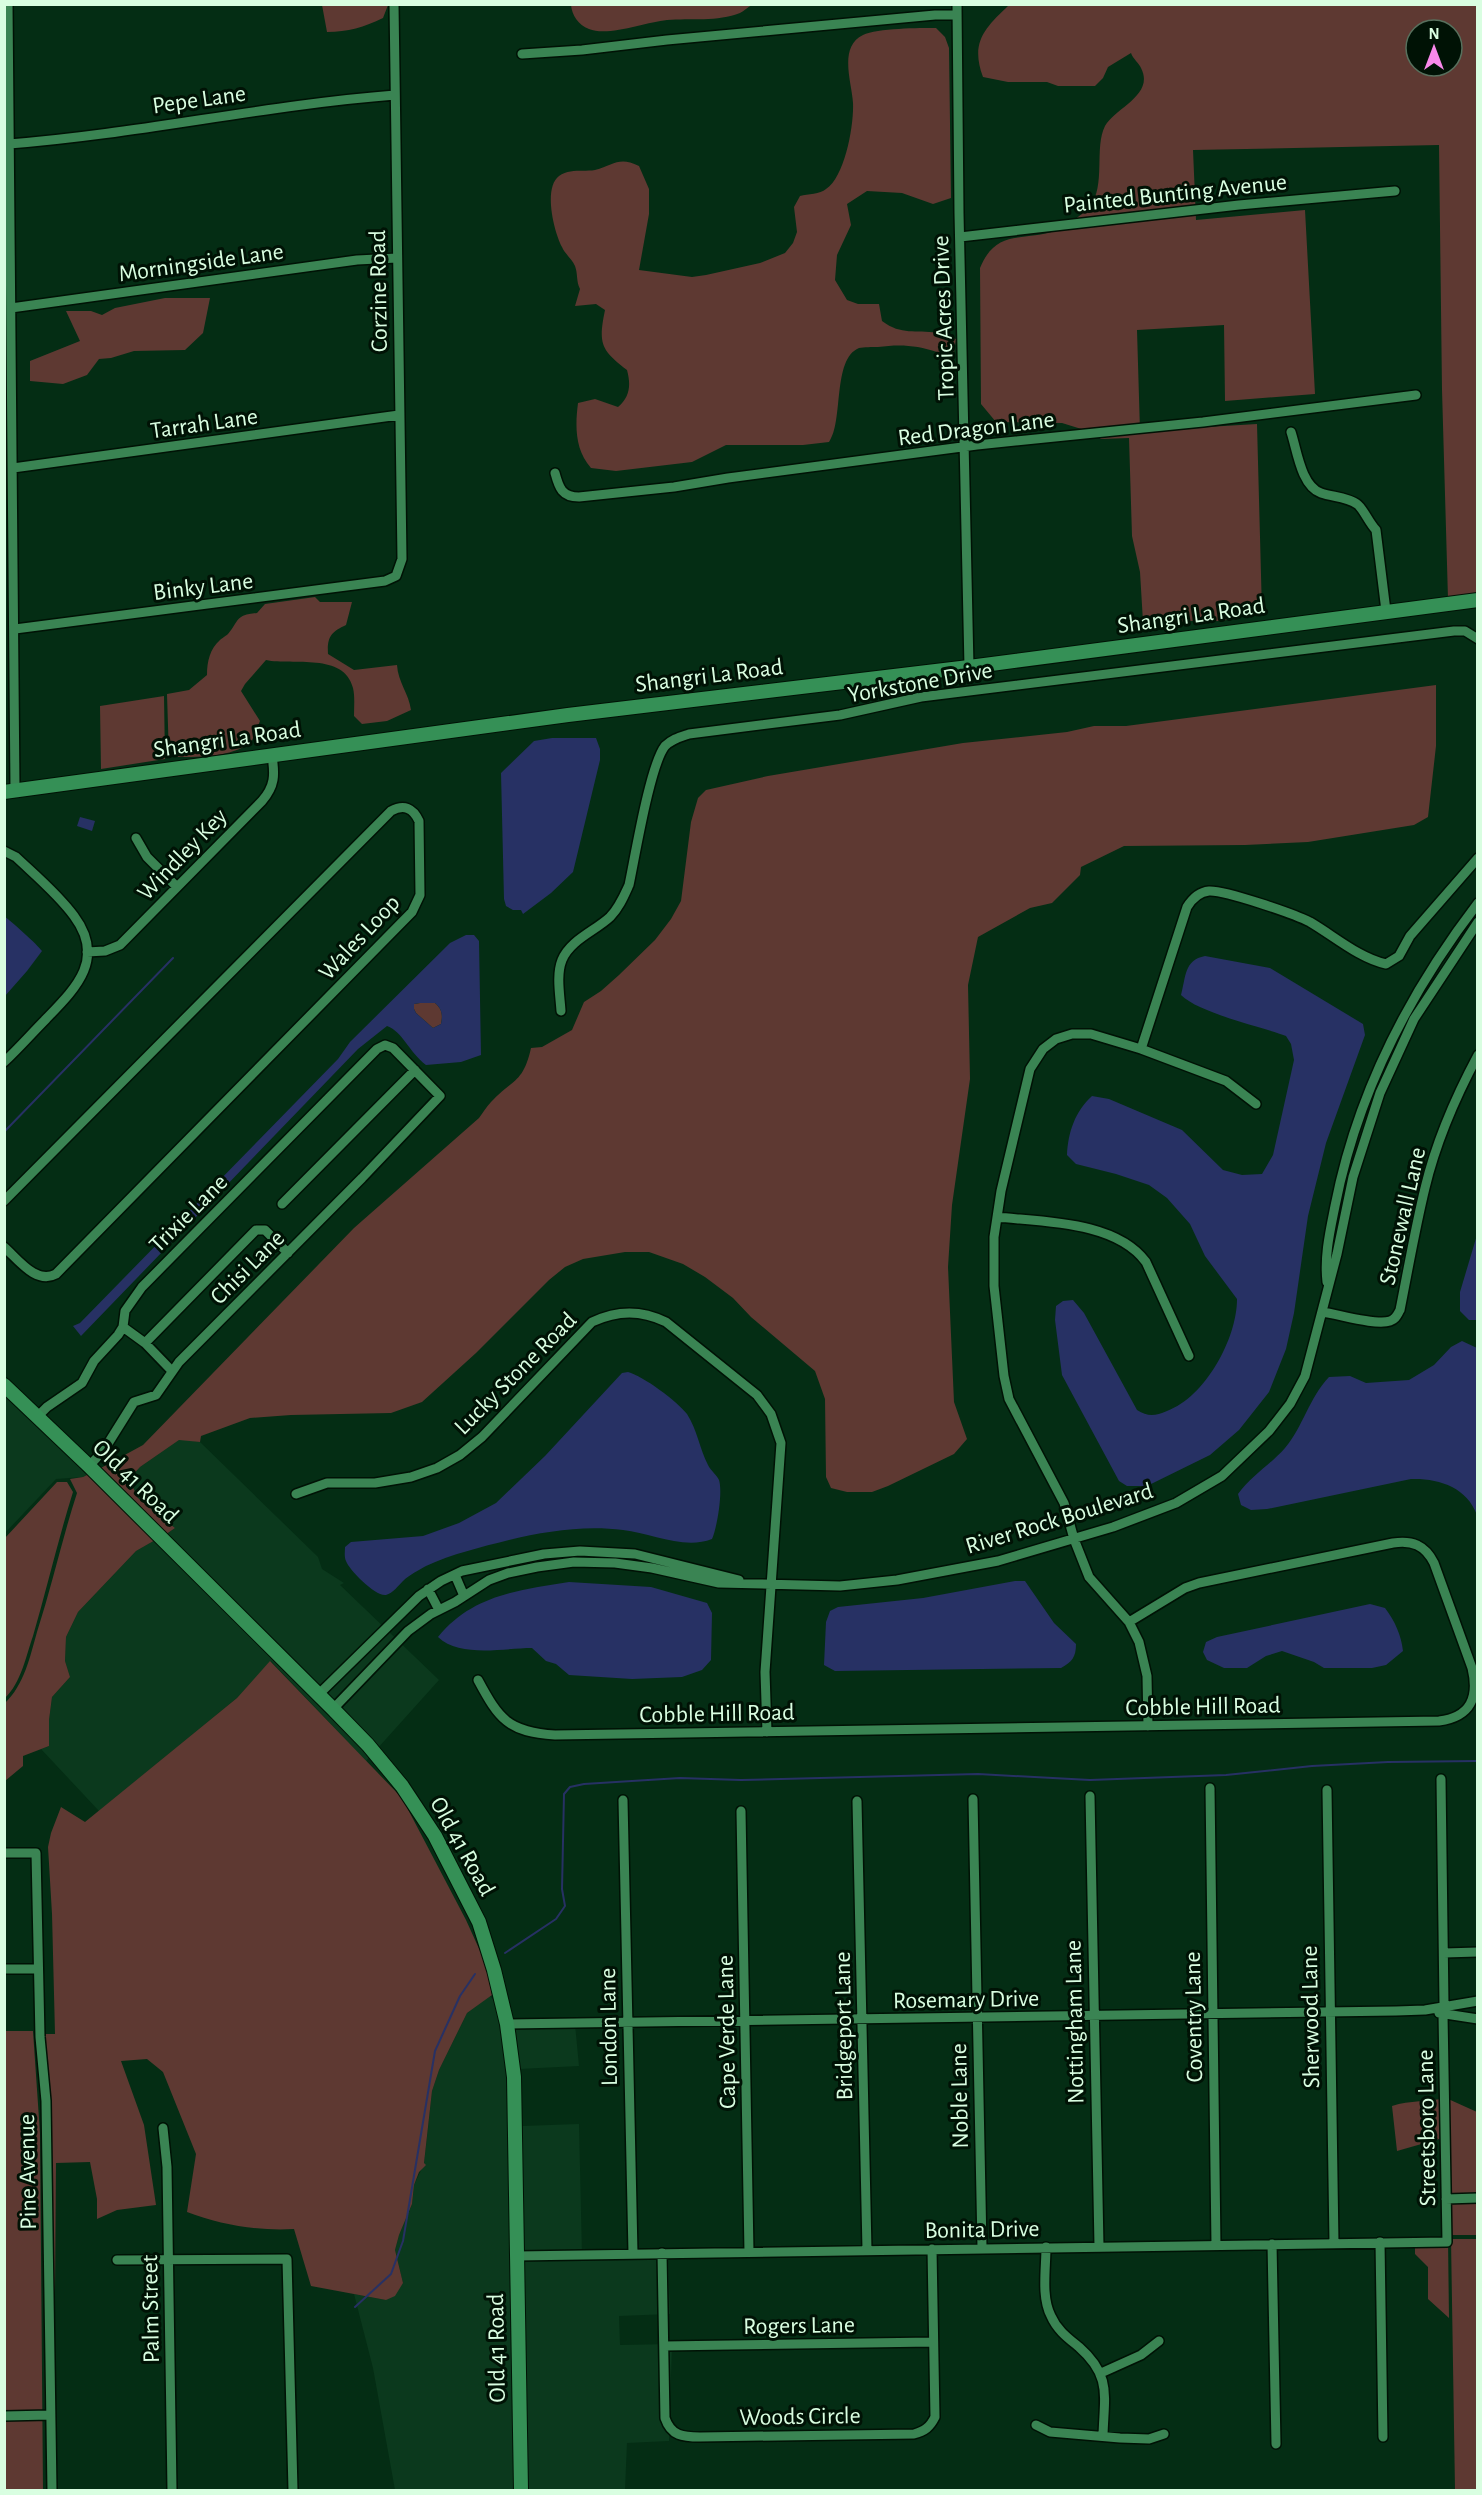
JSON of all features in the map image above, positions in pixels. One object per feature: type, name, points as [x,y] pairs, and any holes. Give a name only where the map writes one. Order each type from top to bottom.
[{"type":"street","points":[[10,791],[15,629],[13,468],[8,367],[10,308],[7,5],[13,4]]},
{"type":"street","name":"Corzine Road","points":[[394,4],[402,560],[396,576]]},
{"type":"street","name":"Tropic Acres Drive","points":[[957,4],[969,667]]},
{"type":"street","points":[[522,54],[935,15],[957,15]]},
{"type":"street","name":"Pepe Lane","points":[[9,144],[61,139],[278,108],[395,95]]},
{"type":"street","name":"Painted Bunting Avenue","points":[[960,237],[1239,205],[1395,191]]},
{"type":"street","name":"Morningside Lane","points":[[10,308],[357,260],[397,258]]},
{"type":"street","name":"Red Dragon Lane","points":[[555,473],[559,488],[570,496],[579,496],[674,487],[966,448],[1215,421],[1416,395]]},
{"type":"street","name":"Tarrah Lane","points":[[13,468],[399,415]]},
{"type":"street","points":[[1292,432],[1305,475],[1311,486],[1319,492],[1359,505],[1367,520],[1376,530],[1386,612]]},
{"type":"street","name":"Binky Lane","points":[[15,629],[258,599],[385,581],[396,576]]},
{"type":"street","name":"Shangri La Road","points":[[10,791],[568,715],[969,667],[1478,600]]},
{"type":"street","name":"Shangri La Road","points":[[1420,607],[1478,609]]},
{"type":"street","name":"Yorkstone Drive","points":[[561,1011],[562,959],[571,947],[609,917],[623,899],[629,885],[657,763],[667,744],[676,738],[689,734],[840,715],[921,697],[1454,631],[1465,632],[1478,639]]},
{"type":"street","name":"Windley Key","points":[[87,952],[105,951],[120,945],[267,794],[275,778],[272,756]]},
{"type":"street","name":"Wales Loop","points":[[4,1202],[391,811],[398,807],[407,807],[415,812],[419,821],[420,895],[412,912],[56,1274],[47,1278],[38,1276],[4,1246]]},
{"type":"street","points":[[136,838],[147,857],[177,887]]},
{"type":"street","points":[[4,851],[16,857],[74,914],[82,930],[87,952],[84,971],[75,989],[4,1062]]},
{"type":"street","points":[[1141,1048],[1187,907],[1199,894],[1208,891],[1221,893],[1287,913],[1308,921],[1372,959],[1386,964],[1399,956],[1410,936],[1478,858]]},
{"type":"street","name":"River Rock Boulevard","points":[[1328,1284],[1326,1256],[1339,1188],[1355,1128],[1379,1065],[1424,978],[1478,903]]},
{"type":"street","name":"River Rock Boulevard","points":[[333,1709],[408,1631],[489,1580],[508,1573],[574,1562],[615,1563],[652,1568],[718,1583],[840,1586],[897,1580],[998,1561],[1074,1539],[1176,1503],[1222,1476],[1248,1454],[1290,1404],[1305,1376],[1337,1254],[1353,1177],[1380,1093],[1414,1019],[1478,922]]},
{"type":"street","points":[[1148,1726],[1146,1665],[1129,1622],[1089,1577],[1074,1539],[1064,1503],[1012,1407],[1008,1393],[994,1286],[993,1251],[1003,1177],[1033,1063],[1042,1049],[1056,1039],[1082,1033],[1141,1048],[1226,1081],[1256,1104]]},
{"type":"street","name":"Trixie Lane","points":[[37,1417],[47,1407],[82,1383],[94,1361],[123,1327],[125,1311],[142,1287],[377,1049],[385,1046],[393,1048],[415,1070]]},
{"type":"street","name":"Stonewall Lane","points":[[1322,1312],[1388,1322],[1396,1318],[1400,1310],[1425,1186],[1461,1087],[1478,1055]]},
{"type":"street","points":[[282,1204],[415,1070]]},
{"type":"street","name":"Chisi Lane","points":[[89,1466],[104,1450],[134,1402],[156,1395],[172,1371],[440,1096],[415,1070]]},
{"type":"street","points":[[997,1217],[1067,1225],[1103,1233],[1128,1243],[1146,1262],[1189,1356]]},
{"type":"street","points":[[145,1343],[256,1230],[265,1230],[288,1253]]},
{"type":"street","name":"Lucky Stone Road","points":[[296,1494],[327,1483],[391,1481],[437,1468],[460,1455],[483,1437],[592,1322],[621,1312],[642,1313],[666,1322],[757,1395],[771,1414],[781,1443],[765,1672],[767,1732]]},
{"type":"street","points":[[123,1327],[145,1343],[172,1371]]},
{"type":"street","name":"Old 41 Road","points":[[4,1385],[89,1466],[369,1745],[402,1786],[435,1836],[455,1872],[478,1922],[494,1970],[507,2024],[515,2108],[521,2490]]},
{"type":"street","name":"Cobble Hill Road","points":[[478,1680],[497,1714],[513,1725],[532,1732],[555,1735],[1448,1720],[1456,1718],[1467,1708],[1474,1695],[1475,1680],[1434,1563],[1425,1548],[1411,1542],[1393,1543],[1198,1583],[1185,1588],[1129,1622]]},
{"type":"street","name":"River Rock Boulevard","points":[[319,1694],[428,1589],[455,1575],[544,1554],[580,1551],[634,1554],[747,1582]]},
{"type":"street","points":[[455,1575],[464,1596]]},
{"type":"street","points":[[428,1589],[439,1610]]},
{"type":"street","name":"Streetsboro Lane","points":[[1441,1779],[1447,2242]]},
{"type":"street","name":"Coventry Lane","points":[[1209,1788],[1216,2244]]},
{"type":"street","name":"Sherwood Lane","points":[[1327,1790],[1334,2243]]},
{"type":"street","name":"Nottingham Lane","points":[[1089,1796],[1099,2246]]},
{"type":"street","name":"Noble Lane","points":[[973,1799],[982,2247]]},
{"type":"street","name":"London Lane","points":[[623,1800],[633,2253]]},
{"type":"street","name":"Bridgeport Lane","points":[[857,1801],[867,2250]]},
{"type":"street","name":"Cape Verde Lane","points":[[741,1811],[749,2252]]},
{"type":"street","name":"Pine Avenue","points":[[4,1854],[36,1853],[40,2037],[46,2101],[52,2490]]},
{"type":"street","points":[[1443,1953],[1478,1952]]},
{"type":"street","points":[[4,1969],[38,1969]]},
{"type":"street","name":"Rosemary Drive","points":[[507,2024],[1093,2017],[1425,2010],[1444,2009],[1478,2001]]},
{"type":"street","name":"Rosemary Drive","points":[[1444,2009],[1478,2019]]},
{"type":"street","name":"Palm Street","points":[[163,2128],[167,2167],[172,2490]]},
{"type":"street","points":[[1446,2199],[1478,2198]]},
{"type":"street","points":[[1380,2242],[1383,2437]]},
{"type":"street","name":"Bonita Drive","points":[[517,2256],[982,2247],[1447,2242]]},
{"type":"street","points":[[1272,2244],[1276,2444]]},
{"type":"street","points":[[1046,2247],[1046,2296],[1050,2315],[1062,2333],[1091,2358],[1101,2373],[1104,2390],[1103,2436]]},
{"type":"street","name":"Woods Circle","points":[[663,2253],[665,2418],[668,2427],[674,2433],[683,2437],[914,2434],[924,2432],[931,2426],[935,2417],[932,2249]]},
{"type":"street","points":[[117,2260],[287,2259],[292,2490]]},
{"type":"street","points":[[1101,2373],[1141,2355],[1159,2341]]},
{"type":"street","name":"Rogers Lane","points":[[664,2346],[933,2342]]},
{"type":"street","points":[[4,2416],[50,2415]]},
{"type":"street","points":[[1036,2425],[1050,2432],[1103,2436],[1149,2439],[1164,2434]]},
{"type":"shaded area","points":[[571,4],[752,5],[740,13],[723,18],[667,20],[597,31],[579,22],[574,16]]},
{"type":"shaded area","points":[[322,5],[388,5],[383,18],[349,30],[327,32]]},
{"type":"shaded area","points":[[1009,5],[1477,5],[1477,595],[1448,599],[1442,390],[1439,145],[1193,150],[1196,220],[1305,210],[1315,394],[1225,401],[1224,325],[1137,330],[1140,431],[1257,424],[1262,612],[1223,621],[1186,621],[1161,626],[1143,622],[1140,572],[1132,536],[1129,438],[1101,439],[1091,432],[1062,423],[996,422],[981,404],[980,268],[992,248],[1000,243],[1059,229],[1090,206],[1098,188],[1100,145],[1105,126],[1138,93],[1143,86],[1144,78],[1140,66],[1131,53],[1108,67],[1103,78],[1095,86],[1008,82],[983,77],[978,54],[982,36]]},
{"type":"shaded area","points":[[936,28],[945,37],[949,48],[951,198],[933,204],[902,193],[867,191],[847,204],[851,225],[837,255],[835,280],[847,300],[858,304],[879,304],[882,321],[889,326],[902,330],[940,333],[956,339],[951,372],[946,371],[937,352],[930,350],[901,345],[859,348],[851,354],[845,364],[836,420],[829,442],[803,445],[726,445],[692,462],[616,471],[591,468],[582,454],[577,438],[578,403],[595,399],[618,407],[627,395],[629,381],[627,370],[612,357],[604,345],[602,331],[605,310],[596,304],[575,306],[580,289],[575,266],[562,247],[553,221],[551,200],[554,182],[559,176],[568,172],[595,170],[617,162],[639,166],[649,189],[649,214],[639,270],[692,277],[760,263],[785,253],[793,243],[797,232],[794,207],[800,196],[823,191],[833,183],[847,150],[853,113],[848,66],[851,48],[855,41],[863,35],[878,31]]},
{"type":"shaded area","points":[[165,298],[210,298],[203,333],[185,350],[134,351],[99,359],[87,375],[63,384],[30,381],[30,361],[80,341],[66,311],[91,311],[102,315],[115,308]]},
{"type":"shaded area","points":[[315,597],[320,602],[352,602],[346,625],[333,633],[329,639],[328,654],[354,670],[397,665],[411,710],[387,721],[362,724],[354,716],[353,688],[348,677],[339,669],[316,663],[266,660],[241,691],[260,721],[251,743],[225,754],[196,757],[177,757],[175,755],[169,758],[167,694],[189,690],[207,675],[211,651],[241,617],[257,613],[265,604]]},
{"type":"shaded area","points":[[1436,685],[1436,746],[1428,817],[1414,825],[1308,842],[1124,846],[1081,867],[1080,875],[1052,903],[1030,908],[978,937],[968,985],[970,1079],[952,1205],[948,1267],[954,1402],[967,1439],[954,1454],[872,1492],[847,1492],[831,1488],[826,1477],[825,1399],[815,1371],[751,1317],[733,1298],[705,1277],[683,1264],[649,1252],[625,1252],[583,1259],[565,1267],[422,1402],[391,1413],[250,1418],[201,1436],[200,1442],[179,1440],[140,1467],[129,1479],[138,1498],[175,1528],[165,1535],[99,1469],[143,1445],[354,1228],[479,1118],[491,1102],[520,1075],[531,1048],[542,1047],[572,1030],[584,1002],[601,991],[655,940],[681,901],[691,822],[698,798],[706,790],[768,776],[963,743],[1067,732],[1094,726],[1126,726]]},
{"type":"shaded area","points":[[164,696],[165,759],[101,769],[100,706]]},
{"type":"shaded area","points":[[414,1004],[437,1005],[441,1010],[441,1024],[433,1028],[416,1013]]},
{"type":"shaded area","points":[[4,1391],[91,1473],[83,1477],[56,1479],[5,1533]]},
{"type":"shaded area","points":[[180,1439],[200,1442],[318,1557],[322,1569],[344,1583],[340,1585],[439,1680],[377,1749],[165,1535],[175,1528],[138,1498],[128,1479],[140,1467]]},
{"type":"shaded area","points":[[91,1473],[157,1539],[136,1551],[78,1612],[66,1637],[65,1661],[70,1677],[52,1697],[49,1746],[23,1756],[23,1766],[5,1781],[5,1703],[17,1688],[32,1651],[77,1493],[70,1479]]},
{"type":"shaded area","points":[[57,1482],[67,1482],[73,1492],[25,1660],[15,1685],[5,1698],[5,1538]]},
{"type":"shaded area","points":[[157,1539],[371,1755],[366,1761],[271,1661],[237,1698],[99,1811],[41,1749],[49,1746],[52,1697],[70,1677],[65,1661],[66,1637],[78,1612],[136,1551]]},
{"type":"shaded area","points":[[270,1661],[402,1798],[466,1920],[486,1964],[492,1995],[467,2013],[439,2070],[432,2091],[424,2163],[426,2165],[419,2172],[414,2185],[412,2204],[395,2250],[403,2283],[395,2296],[386,2300],[311,2286],[294,2229],[239,2226],[187,2212],[196,2154],[163,2072],[147,2059],[121,2061],[144,2125],[156,2205],[117,2210],[97,2219],[97,2199],[90,2162],[56,2163],[54,2419],[45,2419],[43,2133],[37,2034],[55,2034],[48,1847],[51,1833],[61,1807],[85,1822],[237,1698]]},
{"type":"shaded area","points":[[490,1996],[498,2005],[510,2077],[517,2490],[395,2490],[373,2368],[354,2294],[386,2300],[403,2283],[395,2250],[412,2204],[414,2185],[424,2164],[432,2091],[439,2070],[467,2013]]},
{"type":"shaded area","points":[[510,2018],[518,2026],[575,2024],[579,2066],[519,2069],[522,2126],[579,2124],[582,2255],[668,2253],[670,2314],[619,2316],[620,2345],[672,2344],[669,2441],[627,2443],[625,2490],[525,2490]]},
{"type":"shaded area","points":[[4,2031],[33,2031],[40,2133],[43,2490],[5,2490]]},
{"type":"shaded area","points":[[1446,2098],[1477,2112],[1477,2235],[1451,2235],[1448,2239],[1449,2318],[1428,2299],[1428,2267],[1415,2254],[1415,2245],[1441,2239],[1447,2232],[1449,2143],[1439,2139],[1397,2151],[1392,2106]]},
{"type":"shaded area","points":[[1451,2239],[1477,2239],[1477,2490],[1455,2490]]},
{"type":"water","points":[[552,738],[596,738],[600,749],[600,760],[573,872],[551,893],[523,914],[521,910],[513,910],[506,906],[504,899],[501,773],[534,741]]},
{"type":"water","points":[[80,817],[95,821],[92,831],[77,826]]},
{"type":"water","points":[[5,917],[42,951],[5,996]]},
{"type":"water","points":[[466,935],[474,935],[479,941],[481,1055],[461,1062],[426,1065],[393,1029],[387,1026],[358,1049],[81,1336],[73,1326],[80,1323],[338,1059],[350,1042],[450,943]],"holes":[[[435,1003],[441,1010],[442,1018],[441,1024],[433,1028],[416,1013],[414,1004]]]},
{"type":"water","points":[[1205,956],[1270,968],[1363,1024],[1365,1035],[1326,1143],[1308,1216],[1294,1313],[1286,1349],[1269,1392],[1239,1430],[1210,1455],[1147,1486],[1127,1486],[1119,1481],[1062,1375],[1055,1320],[1056,1306],[1063,1301],[1073,1300],[1084,1313],[1137,1410],[1155,1415],[1181,1404],[1206,1380],[1225,1348],[1236,1315],[1237,1299],[1205,1256],[1190,1224],[1167,1198],[1149,1185],[1076,1164],[1067,1155],[1068,1147],[1077,1115],[1092,1096],[1109,1099],[1182,1130],[1223,1170],[1242,1175],[1262,1174],[1273,1155],[1294,1060],[1291,1044],[1286,1036],[1201,1008],[1181,995],[1189,965]]},
{"type":"water","points":[[1477,1235],[1477,1320],[1469,1320],[1460,1311],[1460,1292]]},
{"type":"water","points":[[1462,1341],[1477,1348],[1477,1515],[1466,1497],[1459,1491],[1441,1483],[1421,1479],[1411,1479],[1267,1509],[1251,1510],[1241,1505],[1238,1494],[1285,1448],[1297,1431],[1316,1394],[1329,1377],[1350,1376],[1366,1383],[1409,1380],[1434,1365],[1451,1347]]},
{"type":"water","points":[[628,1372],[642,1378],[668,1396],[687,1414],[705,1459],[718,1478],[720,1486],[719,1510],[712,1539],[690,1543],[679,1542],[634,1532],[594,1528],[537,1534],[456,1554],[426,1566],[386,1595],[376,1592],[348,1565],[345,1558],[345,1547],[351,1542],[423,1536],[459,1523],[496,1503],[545,1456],[622,1373]]},
{"type":"water","points":[[1025,1581],[1054,1623],[1076,1644],[1073,1659],[1068,1664],[1061,1668],[835,1671],[824,1665],[826,1622],[830,1611],[838,1607],[923,1598]]},
{"type":"water","points":[[569,1582],[651,1587],[707,1603],[712,1613],[711,1660],[702,1670],[682,1677],[632,1679],[569,1675],[556,1664],[546,1661],[532,1648],[470,1650],[447,1644],[438,1637],[451,1623],[481,1603],[515,1592]]},
{"type":"water","points":[[1370,1604],[1385,1608],[1395,1623],[1401,1639],[1403,1651],[1386,1665],[1372,1668],[1324,1668],[1314,1662],[1282,1651],[1266,1656],[1247,1668],[1224,1668],[1207,1660],[1203,1652],[1206,1642],[1217,1637]]},
{"type":"waterway","points":[[4,1132],[173,958]]},
{"type":"waterway","points":[[505,1953],[556,1919],[565,1906],[562,1889],[564,1794],[570,1787],[584,1784],[680,1778],[741,1780],[978,1774],[1090,1780],[1226,1775],[1312,1766],[1388,1762],[1478,1761]]},
{"type":"waterway","points":[[355,2307],[391,2274],[403,2241],[435,2051],[460,1996],[475,1974]]}]
